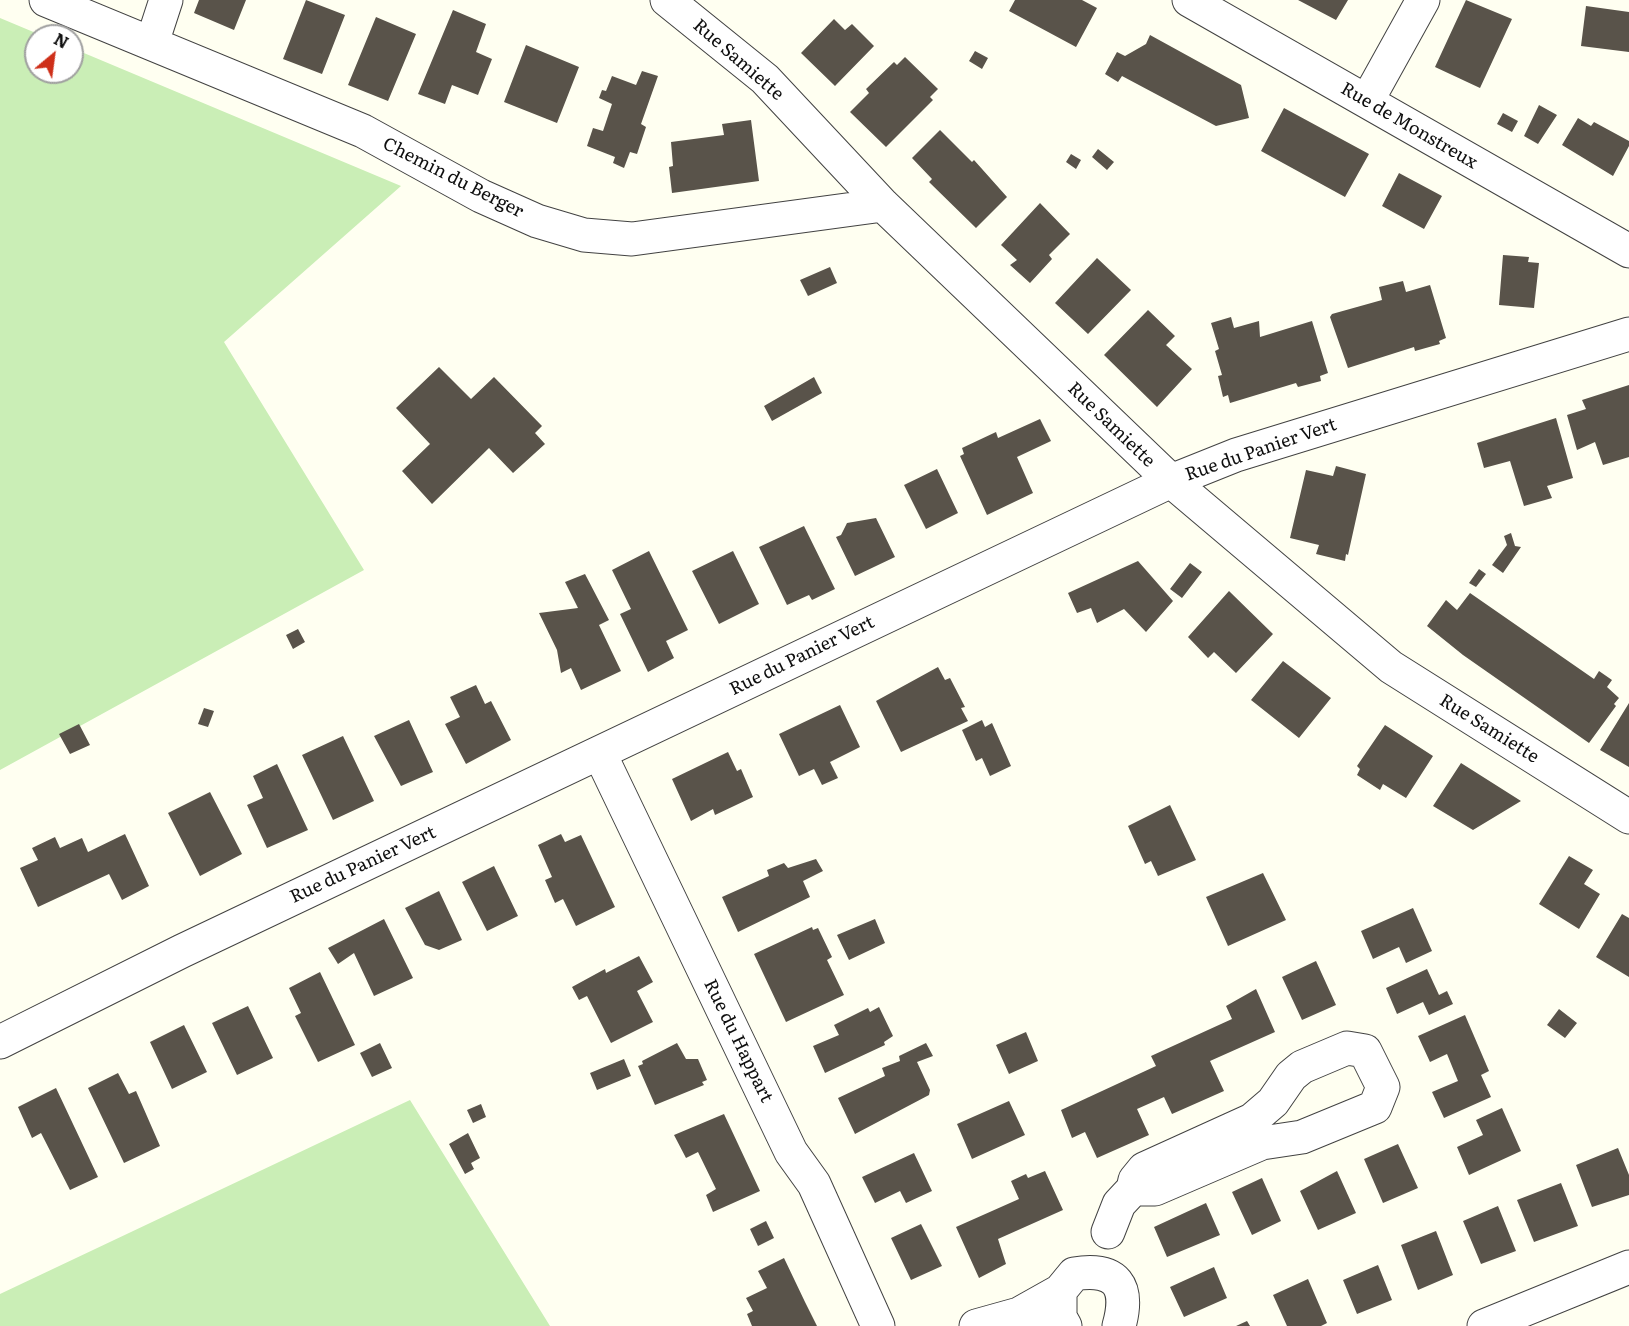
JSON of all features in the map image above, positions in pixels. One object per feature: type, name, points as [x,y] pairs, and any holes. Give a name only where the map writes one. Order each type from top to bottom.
[{"type":"street","points":[[152,44],[166,0]]},
{"type":"street","name":"Rue Samiette","points":[[668,0],[765,79],[883,205],[1171,482],[1391,667],[1629,817]]},
{"type":"street","name":"Rue de Monstreux","points":[[1188,0],[1367,101],[1530,197],[1629,251]]},
{"type":"street","points":[[1367,101],[1423,0]]},
{"type":"street","name":"Chemin du Berger","points":[[55,2],[363,131],[490,200],[537,221],[584,235],[632,239],[883,205]]},
{"type":"street","name":"Rue du Panier Vert","points":[[0,1042],[182,951],[1171,482],[1236,454],[1629,334]]},
{"type":"street","name":"Rue du Happart","points":[[600,754],[791,1152],[814,1184],[878,1326]]},
{"type":"street","points":[[976,1326],[1033,1320],[1071,1282],[1108,1232],[1119,1204],[1133,1190],[1135,1180],[1144,1169],[1252,1120],[1273,1102],[1291,1076],[1302,1067],[1347,1048],[1365,1051],[1383,1087],[1375,1107],[1302,1137],[1262,1143],[1155,1189],[1133,1190]]},
{"type":"street","points":[[1108,1232],[1122,1310]]},
{"type":"street","points":[[1484,1326],[1629,1267]]},
{"type":"street","points":[[1065,1326],[1060,1317],[1071,1282],[1097,1271],[1122,1310]]},
{"type":"green space","points":[[0,18],[24,28],[24,84],[84,84],[84,53],[401,186],[224,342],[364,570],[0,770]]},
{"type":"green space","points":[[410,1100],[550,1326],[0,1326],[0,1294]]},
{"type":"building","points":[[199,0],[246,0],[234,30],[194,13]]},
{"type":"building","points":[[306,0],[345,15],[322,74],[283,59]]},
{"type":"building","points":[[1015,0],[1082,0],[1097,8],[1076,47],[1009,11]]},
{"type":"building","points":[[1298,0],[1348,0],[1336,20]]},
{"type":"building","points":[[1466,0],[1512,19],[1480,88],[1435,67]]},
{"type":"building","points":[[1586,6],[1629,12],[1629,52],[1581,46]]},
{"type":"building","points":[[453,10],[486,24],[476,52],[492,59],[478,95],[452,85],[445,104],[418,94]]},
{"type":"building","points":[[376,17],[416,34],[388,101],[348,85]]},
{"type":"building","points":[[834,19],[845,30],[852,24],[874,46],[835,86],[801,53]]},
{"type":"building","points":[[1150,35],[1241,85],[1249,118],[1216,126],[1122,76],[1118,82],[1105,74],[1117,52],[1125,56],[1146,44]]},
{"type":"building","points":[[526,45],[579,67],[557,123],[504,102]]},
{"type":"building","points":[[975,51],[988,58],[982,69],[969,61]]},
{"type":"building","points":[[905,57],[938,89],[930,97],[933,100],[886,147],[850,112],[869,93],[866,89],[894,62],[897,65]]},
{"type":"building","points":[[642,71],[658,76],[641,124],[646,127],[637,154],[630,152],[624,168],[613,163],[615,157],[587,146],[593,128],[603,131],[612,104],[599,98],[602,90],[606,91],[612,76],[636,85]]},
{"type":"building","points":[[1539,105],[1557,115],[1538,144],[1524,136]]},
{"type":"building","points":[[1284,108],[1369,154],[1345,197],[1261,151]]},
{"type":"building","points":[[1503,113],[1518,121],[1512,132],[1497,124]]},
{"type":"building","points":[[1578,118],[1591,126],[1594,122],[1629,141],[1629,146],[1613,176],[1562,145]]},
{"type":"building","points":[[751,120],[759,181],[672,193],[669,167],[673,166],[671,142],[724,135],[722,124]]},
{"type":"building","points":[[940,130],[972,162],[974,160],[1007,197],[976,228],[929,182],[932,179],[912,158]]},
{"type":"building","points":[[1098,149],[1114,162],[1107,170],[1092,157]]},
{"type":"building","points":[[1071,154],[1081,160],[1076,169],[1066,162]]},
{"type":"building","points":[[1399,173],[1442,196],[1424,229],[1382,206]]},
{"type":"building","points":[[1040,203],[1070,234],[1049,255],[1052,259],[1030,283],[1010,265],[1017,260],[1001,245]]},
{"type":"building","points":[[1503,255],[1529,257],[1528,262],[1539,263],[1534,308],[1499,305]]},
{"type":"building","points":[[1097,258],[1131,290],[1088,334],[1055,303]]},
{"type":"building","points":[[830,267],[837,283],[808,296],[800,280]]},
{"type":"building","points":[[1403,281],[1406,292],[1430,285],[1446,338],[1439,341],[1440,344],[1415,351],[1414,347],[1348,368],[1330,317],[1332,314],[1382,300],[1379,287]]},
{"type":"building","points":[[1148,310],[1175,336],[1166,345],[1192,369],[1157,407],[1104,355]]},
{"type":"building","points":[[1231,317],[1234,328],[1259,321],[1260,337],[1312,321],[1328,373],[1320,376],[1321,381],[1298,387],[1296,383],[1230,403],[1228,395],[1223,397],[1218,376],[1222,375],[1215,351],[1219,349],[1211,323]]},
{"type":"building","points":[[439,367],[471,399],[494,377],[542,426],[535,433],[545,444],[513,473],[489,448],[432,504],[402,471],[430,444],[396,408]]},
{"type":"building","points":[[814,377],[822,393],[772,421],[764,406]]},
{"type":"building","points":[[1629,385],[1629,457],[1603,465],[1595,442],[1577,450],[1567,415],[1586,409],[1582,400]]},
{"type":"building","points":[[1556,418],[1573,478],[1547,486],[1552,498],[1524,506],[1510,461],[1484,468],[1477,443]]},
{"type":"building","points":[[1040,419],[1051,441],[1017,457],[1033,493],[987,515],[960,456],[964,454],[962,448],[996,432],[998,438]]},
{"type":"building","points":[[1336,466],[1366,474],[1345,561],[1316,554],[1319,545],[1290,538],[1306,470],[1333,476]]},
{"type":"building","points":[[937,469],[958,513],[926,529],[904,485]]},
{"type":"building","points":[[876,518],[895,557],[855,576],[836,537],[841,535],[847,523]]},
{"type":"building","points":[[804,526],[835,589],[812,600],[809,595],[787,605],[759,547]]},
{"type":"building","points":[[1511,533],[1515,546],[1521,547],[1503,573],[1492,565],[1507,545],[1504,536]]},
{"type":"building","points":[[649,551],[688,630],[666,641],[674,658],[648,672],[620,614],[631,609],[612,570]]},
{"type":"building","points":[[733,551],[759,604],[719,624],[692,571]]},
{"type":"building","points":[[1138,561],[1173,601],[1146,632],[1124,609],[1097,623],[1091,608],[1077,613],[1068,593]]},
{"type":"building","points":[[1190,563],[1202,572],[1182,598],[1170,589]]},
{"type":"building","points":[[1479,569],[1486,574],[1476,587],[1469,583]]},
{"type":"building","points":[[585,574],[609,620],[599,625],[621,671],[581,690],[571,668],[561,673],[557,650],[539,613],[578,608],[565,582]]},
{"type":"building","points":[[1229,591],[1273,634],[1236,673],[1214,652],[1208,658],[1188,637]]},
{"type":"building","points":[[1470,593],[1594,679],[1599,671],[1612,680],[1607,687],[1619,698],[1614,704],[1616,706],[1589,743],[1463,655],[1427,626],[1446,600],[1457,610]]},
{"type":"building","points":[[298,629],[305,642],[293,649],[286,635]]},
{"type":"building","points":[[1283,661],[1331,698],[1299,738],[1251,700]]},
{"type":"building","points":[[938,667],[945,680],[950,678],[965,707],[961,708],[968,721],[901,752],[876,701]]},
{"type":"building","points":[[476,685],[485,704],[491,701],[511,740],[466,764],[445,724],[460,717],[450,697]]},
{"type":"building","points":[[1629,703],[1629,767],[1600,750]]},
{"type":"building","points":[[840,705],[860,747],[830,762],[838,778],[822,785],[814,769],[799,776],[779,734]]},
{"type":"building","points":[[204,708],[214,711],[208,727],[198,724]]},
{"type":"building","points":[[409,720],[433,772],[401,786],[374,736]]},
{"type":"building","points":[[982,720],[985,727],[992,723],[1011,766],[990,776],[982,758],[976,761],[962,730]]},
{"type":"building","points":[[79,724],[90,745],[70,754],[59,734]]},
{"type":"building","points":[[1385,725],[1433,756],[1406,798],[1383,784],[1380,790],[1357,775],[1360,769],[1357,766]]},
{"type":"building","points":[[343,736],[374,801],[333,820],[302,755]]},
{"type":"building","points":[[728,752],[737,771],[741,769],[753,797],[715,815],[713,809],[691,821],[672,779]]},
{"type":"building","points":[[1461,763],[1521,801],[1473,830],[1433,806]]},
{"type":"building","points":[[277,764],[308,830],[267,848],[247,805],[263,798],[253,776]]},
{"type":"building","points":[[210,792],[242,854],[200,876],[168,813]]},
{"type":"building","points":[[1170,805],[1196,860],[1158,876],[1151,861],[1145,864],[1128,826]]},
{"type":"building","points":[[125,834],[149,886],[122,900],[109,874],[38,907],[20,868],[38,860],[32,848],[55,837],[60,848],[82,838],[88,852]]},
{"type":"building","points":[[561,834],[565,842],[581,835],[615,907],[576,926],[563,899],[555,903],[545,880],[552,877],[538,845]]},
{"type":"building","points":[[1569,856],[1593,870],[1584,884],[1600,894],[1579,929],[1539,904]]},
{"type":"building","points":[[816,859],[823,871],[803,881],[810,897],[738,932],[722,897],[769,876],[767,870],[784,863],[788,868]]},
{"type":"building","points":[[494,866],[518,916],[487,931],[462,882]]},
{"type":"building","points":[[1263,873],[1286,920],[1228,946],[1206,897]]},
{"type":"building","points":[[439,891],[462,940],[439,950],[425,945],[405,908]]},
{"type":"building","points":[[1413,908],[1432,951],[1406,963],[1399,947],[1373,959],[1361,931]]},
{"type":"building","points":[[1622,914],[1629,918],[1629,977],[1596,957]]},
{"type":"building","points":[[384,919],[413,978],[374,996],[354,953],[338,964],[328,948]]},
{"type":"building","points":[[875,919],[885,943],[849,960],[837,935]]},
{"type":"building","points":[[812,927],[813,930],[818,928],[832,957],[827,960],[844,995],[786,1022],[754,954]]},
{"type":"building","points":[[639,956],[653,982],[637,991],[653,1022],[611,1043],[587,996],[579,1000],[572,987],[605,969],[606,973]]},
{"type":"building","points":[[1316,961],[1336,1005],[1302,1020],[1282,977]]},
{"type":"building","points":[[1427,969],[1439,995],[1447,991],[1453,1004],[1429,1015],[1423,1002],[1397,1014],[1386,988]]},
{"type":"building","points":[[320,972],[355,1045],[318,1062],[295,1016],[301,1013],[289,988]]},
{"type":"building","points":[[1256,989],[1275,1032],[1210,1061],[1224,1091],[1172,1114],[1164,1097],[1137,1109],[1149,1135],[1097,1158],[1085,1132],[1072,1138],[1061,1110],[1156,1066],[1151,1056],[1232,1019],[1226,1006]]},
{"type":"building","points":[[248,1006],[273,1058],[237,1075],[212,1023]]},
{"type":"building","points":[[879,1007],[893,1036],[884,1042],[885,1045],[825,1073],[813,1046],[839,1035],[834,1025],[868,1008],[870,1012]]},
{"type":"building","points":[[1559,1009],[1577,1023],[1565,1038],[1547,1025]]},
{"type":"building","points":[[1465,1015],[1489,1071],[1481,1075],[1491,1097],[1444,1118],[1432,1092],[1458,1081],[1447,1054],[1430,1062],[1418,1036]]},
{"type":"building","points":[[184,1025],[207,1072],[172,1089],[150,1042]]},
{"type":"building","points":[[1026,1032],[1038,1061],[1009,1074],[996,1045]]},
{"type":"building","points":[[380,1043],[392,1068],[372,1077],[360,1053]]},
{"type":"building","points":[[677,1043],[686,1059],[698,1059],[707,1080],[702,1082],[704,1085],[655,1105],[638,1066],[643,1064],[642,1061]]},
{"type":"building","points":[[926,1043],[933,1056],[917,1062],[930,1090],[929,1095],[855,1134],[838,1098],[885,1076],[882,1068],[900,1061],[899,1056]]},
{"type":"building","points":[[624,1059],[631,1076],[597,1090],[590,1073]]},
{"type":"building","points":[[118,1073],[129,1094],[136,1091],[160,1146],[124,1163],[88,1088]]},
{"type":"building","points":[[56,1088],[98,1177],[70,1190],[41,1133],[32,1138],[18,1107]]},
{"type":"building","points":[[1009,1101],[1025,1135],[972,1159],[957,1124]]},
{"type":"building","points":[[481,1104],[486,1117],[473,1123],[467,1110]]},
{"type":"building","points":[[1502,1108],[1521,1151],[1469,1175],[1457,1147],[1483,1135],[1476,1120]]},
{"type":"building","points":[[724,1114],[760,1191],[713,1212],[706,1195],[716,1189],[698,1152],[686,1158],[674,1135]]},
{"type":"building","points":[[468,1133],[480,1158],[471,1163],[474,1169],[465,1174],[449,1144]]},
{"type":"building","points":[[1398,1144],[1418,1188],[1383,1203],[1364,1159]]},
{"type":"building","points":[[1618,1148],[1629,1175],[1629,1195],[1592,1207],[1576,1165]]},
{"type":"building","points":[[914,1153],[932,1191],[906,1203],[900,1191],[875,1203],[862,1177]]},
{"type":"building","points":[[1045,1171],[1063,1210],[998,1239],[1006,1264],[979,1278],[956,1227],[1019,1199],[1011,1181],[1026,1174],[1028,1178]]},
{"type":"building","points":[[1337,1171],[1356,1213],[1318,1230],[1300,1191]]},
{"type":"building","points":[[1262,1178],[1281,1221],[1252,1235],[1232,1192]]},
{"type":"building","points":[[1561,1183],[1578,1226],[1534,1242],[1517,1200]]},
{"type":"building","points":[[1206,1203],[1220,1235],[1167,1257],[1154,1227]]},
{"type":"building","points":[[1498,1206],[1516,1251],[1481,1264],[1463,1221]]},
{"type":"building","points":[[766,1221],[774,1238],[758,1246],[750,1229]]},
{"type":"building","points":[[921,1224],[942,1266],[911,1280],[891,1238]]},
{"type":"building","points":[[1436,1231],[1453,1275],[1418,1290],[1401,1245]]},
{"type":"building","points":[[784,1258],[817,1326],[752,1326],[747,1314],[753,1311],[746,1298],[767,1288],[758,1271]]},
{"type":"building","points":[[1378,1265],[1392,1300],[1357,1314],[1343,1280]]},
{"type":"building","points":[[1214,1267],[1227,1298],[1184,1317],[1170,1287]]},
{"type":"building","points":[[1308,1279],[1327,1323],[1321,1326],[1287,1326],[1273,1295]]},
{"type":"building","points":[[1247,1321],[1250,1326],[1236,1326]]}]
